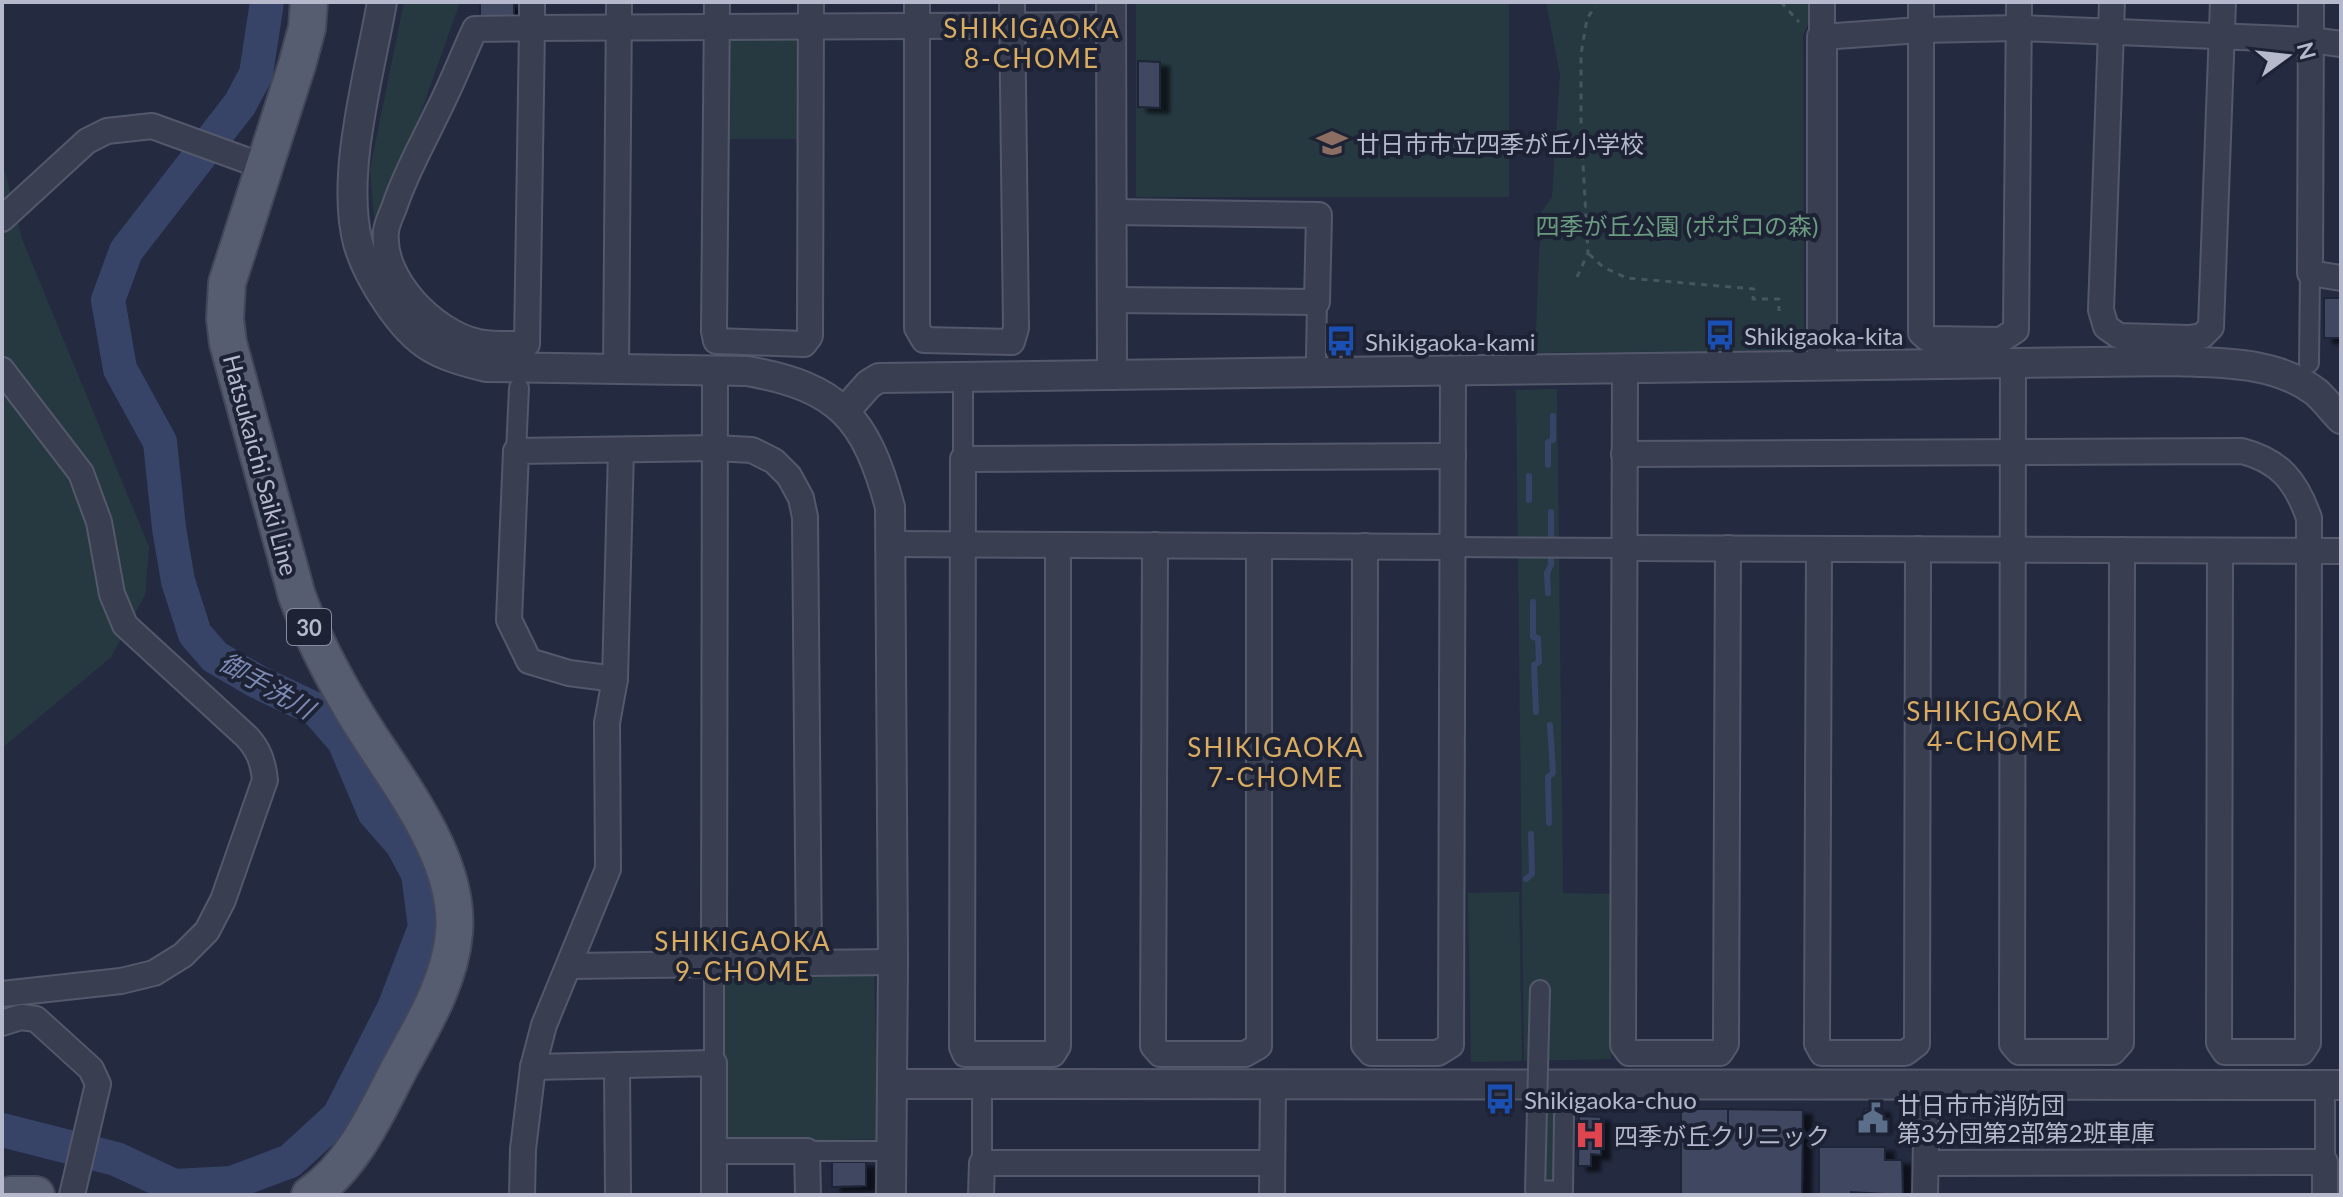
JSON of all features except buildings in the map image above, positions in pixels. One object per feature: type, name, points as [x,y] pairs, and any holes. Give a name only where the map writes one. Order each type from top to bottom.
[{"type":"main road","name":"Hatsukaichi Saiki Line","points":[[309,2],[307,28],[251,162],[227,283],[225,319],[228,343],[297,596],[312,635],[352,709],[441,852],[454,892],[454,932],[448,963],[430,1012],[355,1151],[310,1195]]},
{"type":"main road","points":[[11,1195],[36,1195]]},
{"type":"street","points":[[382,2],[352,169],[352,207],[358,243],[372,279],[417,339],[447,358],[486,367],[747,371],[788,378],[819,392],[845,411],[866,440],[880,469],[890,507],[891,1195]]},
{"type":"street","points":[[532,2],[532,28],[527,344],[476,342],[442,326],[413,300],[394,270],[386,231],[403,178],[438,112],[475,29],[532,28],[717,27],[811,14],[1111,13],[1112,375]]},
{"type":"street","points":[[616,370],[619,2]]},
{"type":"street","points":[[717,2],[716,341],[804,344],[810,336],[811,14]]},
{"type":"street","points":[[1822,2],[1813,32],[1822,365]]},
{"type":"street","points":[[1921,2],[1921,333],[1928,339],[2001,340],[2016,330],[2019,2]]},
{"type":"street","points":[[2112,2],[2101,310],[2106,327],[2119,336],[2189,338],[2202,336],[2211,327],[2223,2]]},
{"type":"street","points":[[2309,363],[2311,2]]},
{"type":"street","points":[[917,14],[917,328],[924,340],[1012,342],[1016,328],[1012,14]]},
{"type":"street","points":[[1813,32],[2019,28],[2311,40],[2341,44]]},
{"type":"street","points":[[2,219],[87,141],[107,131],[152,126],[251,162]]},
{"type":"street","points":[[1112,212],[1319,215],[1316,358]]},
{"type":"street","points":[[2310,273],[2341,278]]},
{"type":"street","points":[[1112,300],[1317,302]]},
{"type":"street","points":[[845,411],[869,384],[879,378],[2173,361],[2246,365],[2284,374],[2316,393],[2341,419]]},
{"type":"street","points":[[2013,363],[2012,1044],[2019,1052],[2113,1052],[2121,1043],[2122,550]]},
{"type":"street","points":[[1625,368],[1623,1045],[1629,1053],[1720,1053],[1726,1044],[1728,548]]},
{"type":"street","points":[[2,370],[81,473],[99,522],[112,594],[125,625],[258,749],[264,764],[265,780],[223,900],[207,931],[183,955],[154,973],[121,981],[2,994]]},
{"type":"street","points":[[1365,546],[1364,1045],[1371,1053],[1438,1053],[1451,1045],[1453,370]]},
{"type":"street","points":[[714,1195],[715,371]]},
{"type":"street","points":[[519,388],[509,620],[529,661],[569,673],[615,679]]},
{"type":"street","points":[[963,389],[962,1047],[965,1054],[1053,1054],[1058,1046],[1058,545]]},
{"type":"street","points":[[522,1195],[523,1149],[533,1067],[544,1025],[608,869],[607,723],[615,679],[621,450]]},
{"type":"street","points":[[516,451],[752,450],[774,461],[789,476],[801,498],[805,517],[809,962]]},
{"type":"street","points":[[1624,454],[2242,451],[2262,456],[2281,470],[2294,485],[2309,518],[2308,1043],[2302,1052],[2225,1052],[2219,1043],[2220,551]]},
{"type":"street","points":[[963,459],[1453,456]]},
{"type":"street","points":[[890,544],[2341,551]]},
{"type":"street","points":[[1155,545],[1153,1046],[1160,1054],[1245,1054],[1259,1046],[1259,546]]},
{"type":"street","points":[[1819,549],[1817,1044],[1822,1053],[1905,1053],[1917,1044],[1918,549]]},
{"type":"street","points":[[569,966],[893,962]]},
{"type":"street","points":[[1540,990],[1535,1190],[1563,1191],[1564,1116]]},
{"type":"street","points":[[2,1023],[21,1017],[36,1019],[91,1069],[98,1084],[74,1188]]},
{"type":"street","points":[[533,1067],[714,1063]]},
{"type":"street","points":[[617,1065],[618,1195]]},
{"type":"street","points":[[892,1084],[1927,1085],[2333,1092],[2325,1162],[2325,1195]]},
{"type":"street","points":[[1272,1195],[1273,1084]]},
{"type":"street","points":[[1925,1195],[1927,1085]]},
{"type":"street","points":[[981,1195],[982,1101]]},
{"type":"street","points":[[714,1151],[879,1151]]},
{"type":"street","points":[[807,1151],[808,1195]]},
{"type":"street","points":[[1926,1163],[2325,1162]]},
{"type":"street","points":[[982,1163],[1272,1163]]},
{"type":"path","points":[[1781,2],[1813,32]]},
{"type":"path","points":[[1577,277],[1588,253],[1581,127],[1581,54],[1587,19],[1595,6]]},
{"type":"path","points":[[1588,253],[1603,267],[1627,278],[1754,289],[1753,299],[1779,299],[1779,311]]},
{"type":"green space","points":[[404,2],[460,2],[376,239],[370,169]]},
{"type":"green space","name":"廿日市市立四季が丘小学校","points":[[1136,2],[1509,2],[1509,197],[1136,197]]},
{"type":"green space","name":"四季が丘公園 (ポポロの森)","points":[[1546,2],[1810,2],[1810,20],[1803,35],[1804,340],[1800,350],[1535,353],[1541,213],[1552,197],[1560,75]]},
{"type":"green space","points":[[725,36],[801,36],[800,139],[725,139]]},
{"type":"green space","points":[[2,160],[22,239],[149,547],[145,595],[111,657],[2,748]]},
{"type":"green space","points":[[1557,389],[1563,893],[1610,894],[1611,1059],[1524,1061],[1516,390]]},
{"type":"green space","points":[[1519,892],[1522,1061],[1471,1062],[1468,893]]},
{"type":"green space","points":[[874,972],[878,1139],[726,1143],[723,973]]},
{"type":"green space","points":[[1530,1100],[1573,1100],[1572,1195],[1530,1195]]},
{"type":"waterway","name":"御手洗川","points":[[2,1130],[116,1159],[174,1186],[232,1183],[290,1161],[339,1116],[394,1008],[425,927],[418,874],[402,844],[374,812],[344,741],[317,710],[215,657],[195,634],[178,581],[160,442],[120,369],[108,300],[126,251],[240,104],[256,74],[267,2]]},
{"type":"waterway","points":[[1548,465],[1548,442],[1553,440],[1553,416]]},
{"type":"waterway","points":[[1529,476],[1529,500]]},
{"type":"waterway","points":[[1548,593],[1551,512]]},
{"type":"waterway","points":[[1533,602],[1533,637],[1538,638],[1539,662],[1534,665],[1536,712]]},
{"type":"waterway","points":[[1549,823],[1548,777],[1553,773],[1550,725]]},
{"type":"waterway","points":[[1526,879],[1532,874],[1531,834]]},
{"type":"place","name":"廿日市市立四季が丘小学校","points":[[1332,143]]},
{"type":"place","name":"Shikigaoka-kita","points":[[1720,335]]},
{"type":"place","name":"Shikigaoka-kami","points":[[1341,341]]},
{"type":"place","name":"Shikigaoka-chuo","points":[[1500,1099]]},
{"type":"place","name":"廿日市市消防団 第3分団第2部第2班車庫","points":[[1873,1118]]},
{"type":"place","name":"四季が丘クリニック","points":[[1590,1135]]},
{"type":"district","name":"SHIKIGAOKA 8-CHOME","points":[[1032,43]]},
{"type":"district","name":"SHIKIGAOKA 4-CHOME","points":[[1995,726]]},
{"type":"district","name":"SHIKIGAOKA 7-CHOME","points":[[1276,762]]},
{"type":"district","name":"SHIKIGAOKA 9-CHOME","points":[[743,956]]}]
